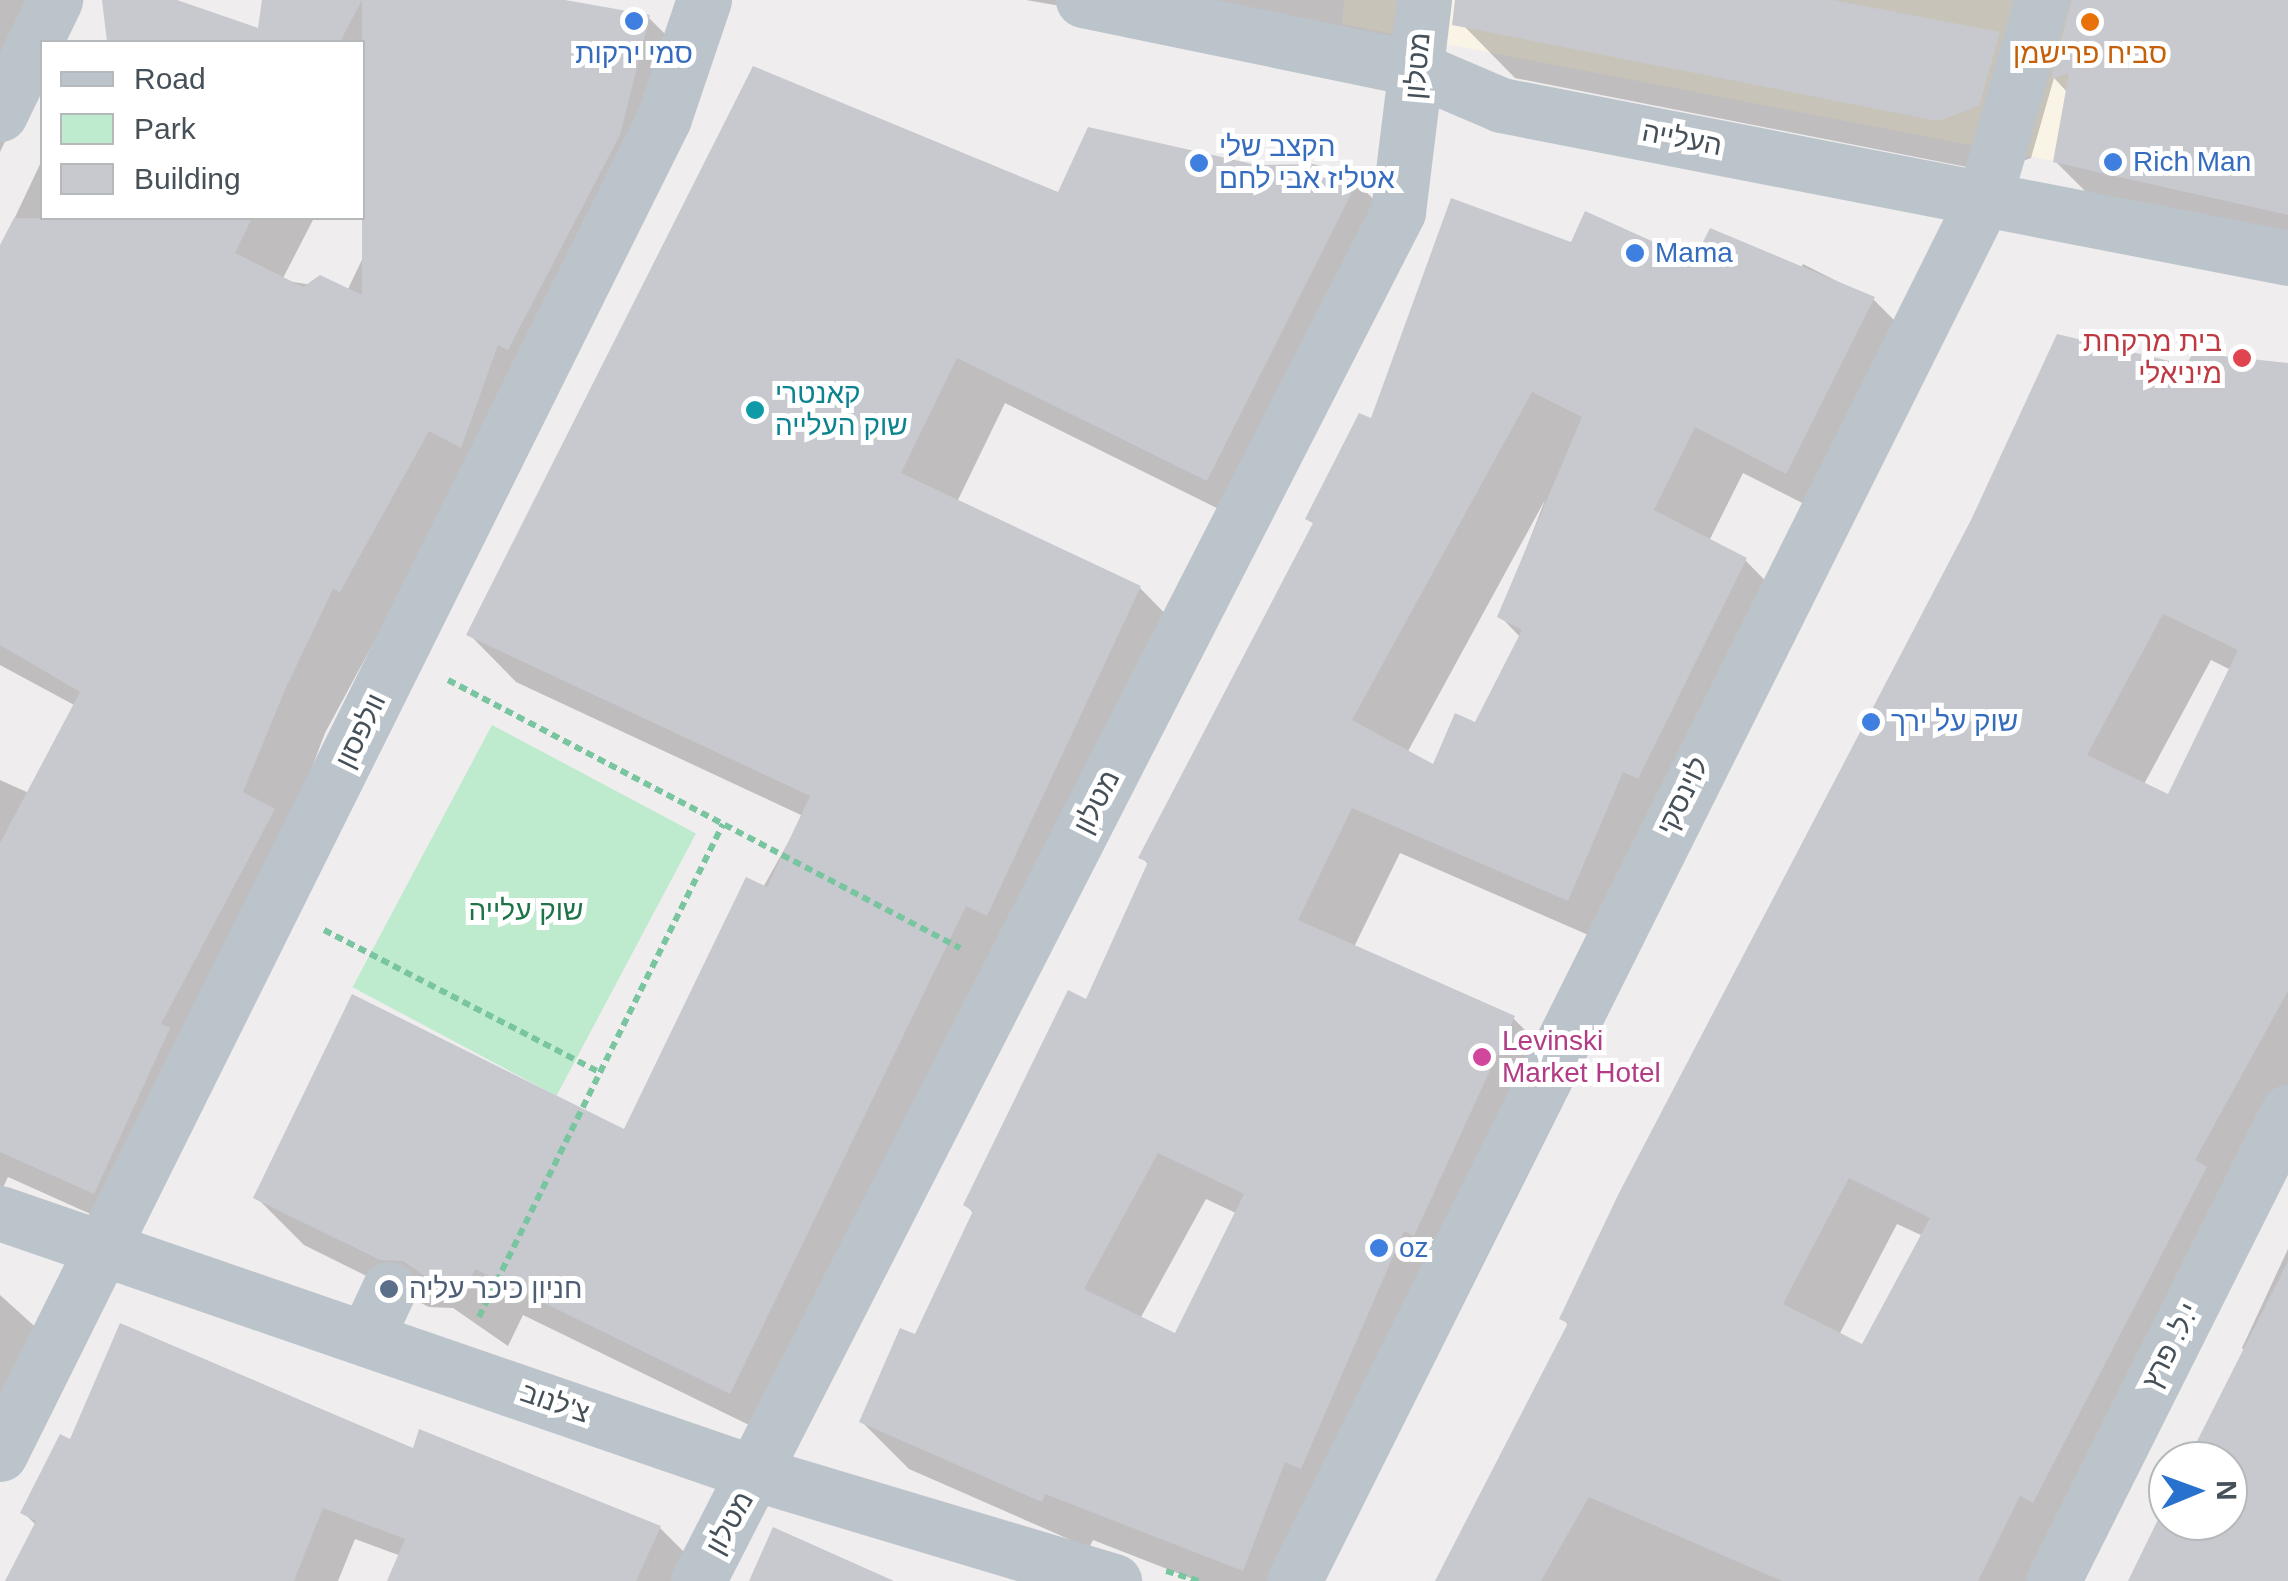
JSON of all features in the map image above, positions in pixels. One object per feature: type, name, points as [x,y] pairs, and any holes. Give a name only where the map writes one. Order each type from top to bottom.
[{"type":"street","points":[[0,114],[55,0]]},
{"type":"street","name":"וולפסון","points":[[0,1454],[664,118],[704,0]]},
{"type":"street","name":"העלייה","points":[[1083,0],[1417,68],[1501,104],[2288,258]]},
{"type":"street","name":"מטלון","points":[[698,1581],[758,1474],[1398,212],[1424,0]]},
{"type":"street","name":"לוינסקי","points":[[1294,1581],[1985,196],[2042,0]]},
{"type":"street","name":"י.ל. פרץ","points":[[2053,1581],[2288,1112]]},
{"type":"street","name":"צ'לנוב","points":[[0,1213],[758,1474],[1114,1581]]},
{"type":"street","points":[[366,1338],[389,1290]]},
{"type":"path","points":[[398,654],[1007,978]]},
{"type":"path","points":[[455,1368],[723,824]]},
{"type":"path","points":[[274,904],[600,1073]]},
{"type":"shaded area","points":[[1344,0],[2288,0],[2288,206],[1342,24]]},
{"type":"green space","name":"שוק עלייה","points":[[492,725],[696,833],[557,1096],[353,987]]},
{"type":"building","points":[[102,0],[177,0],[258,28],[262,0],[362,0],[341,40],[107,40]]},
{"type":"building","points":[[362,0],[565,0],[650,15],[620,135],[508,350],[498,345],[461,448],[429,431],[340,592],[333,589],[284,692],[243,792],[275,809],[161,1024],[170,1028],[94,1194],[0,1152],[0,843],[80,692],[0,645],[0,245],[14,218],[251,220],[235,253],[303,287],[320,275],[362,295]]},
{"type":"building","points":[[1455,0],[1833,0],[2000,32],[1979,106],[1938,121],[1452,25]]},
{"type":"building","points":[[2072,0],[2288,0],[2288,215],[2053,162],[2069,73],[2051,79]]},
{"type":"building","points":[[753,66],[1058,192],[1088,127],[1257,165],[1314,164],[1358,180],[1207,481],[957,358],[901,473],[1141,586],[987,916],[966,906],[730,1394],[475,1269],[460,1300],[403,1261],[380,1260],[253,1198],[352,994],[624,1129],[746,877],[767,887],[810,796],[466,635]]},
{"type":"building","points":[[1451,198],[1571,242],[1585,211],[1694,260],[1710,228],[1875,297],[1786,474],[1695,427],[1654,510],[1747,558],[1638,779],[1623,772],[1568,901],[1352,808],[1298,920],[1515,1016],[1414,1236],[1404,1231],[1301,1469],[1285,1462],[1243,1571],[1045,1494],[1042,1502],[859,1422],[900,1328],[915,1334],[973,1211],[963,1205],[1068,990],[1086,999],[1148,862],[1138,858],[1313,523],[1305,519],[1359,413],[1371,418]],"holes":[[[1532,392],[1582,417],[1497,617],[1522,630],[1475,722],[1455,713],[1433,764],[1352,720]],[[1158,1153],[1244,1194],[1175,1333],[1084,1289]]]},
{"type":"building","points":[[2057,334],[2186,365],[2193,353],[2288,363],[2288,991],[2195,1160],[2207,1167],[2033,1503],[2020,1496],[1978,1581],[1782,1581],[1589,1497],[1541,1581],[1435,1581],[1568,1323],[1559,1319],[1619,1193],[1971,520]],"holes":[[[2163,614],[2238,650],[2168,794],[2087,755]],[[1849,1178],[1930,1218],[1862,1344],[1783,1304]]]},
{"type":"building","points":[[2288,1261],[2288,1581],[2128,1581],[2148,1540],[2248,1541],[2248,1441],[2197,1441]]},
{"type":"building","points":[[120,1323],[413,1448],[419,1429],[661,1526],[636,1581],[387,1581],[405,1539],[323,1508],[294,1581],[5,1581],[36,1521],[20,1513],[60,1434],[70,1439]]},
{"type":"building","points":[[773,1527],[894,1581],[749,1581]]},
{"type":"place","name":"סמי ירקות","points":[[634,21]]},
{"type":"place","name":"סביח פרישמן","points":[[2090,22]]},
{"type":"place","name":"Rich Man","points":[[2113,162]]},
{"type":"place","name":"הקצב שלי אטליז אבי לחם","points":[[1199,163]]},
{"type":"place","name":"Mama","points":[[1635,253]]},
{"type":"place","name":"בית מרקחת מיניאלי","points":[[2242,358]]},
{"type":"place","name":"קאנטרי שוק העלייה","points":[[755,410]]},
{"type":"place","name":"שוק על ירך","points":[[1871,722]]},
{"type":"place","name":"Levinski Market Hotel","points":[[1482,1057]]},
{"type":"place","name":"oz","points":[[1379,1248]]},
{"type":"place","name":"חניון כיכר עליה","points":[[389,1289]]}]
